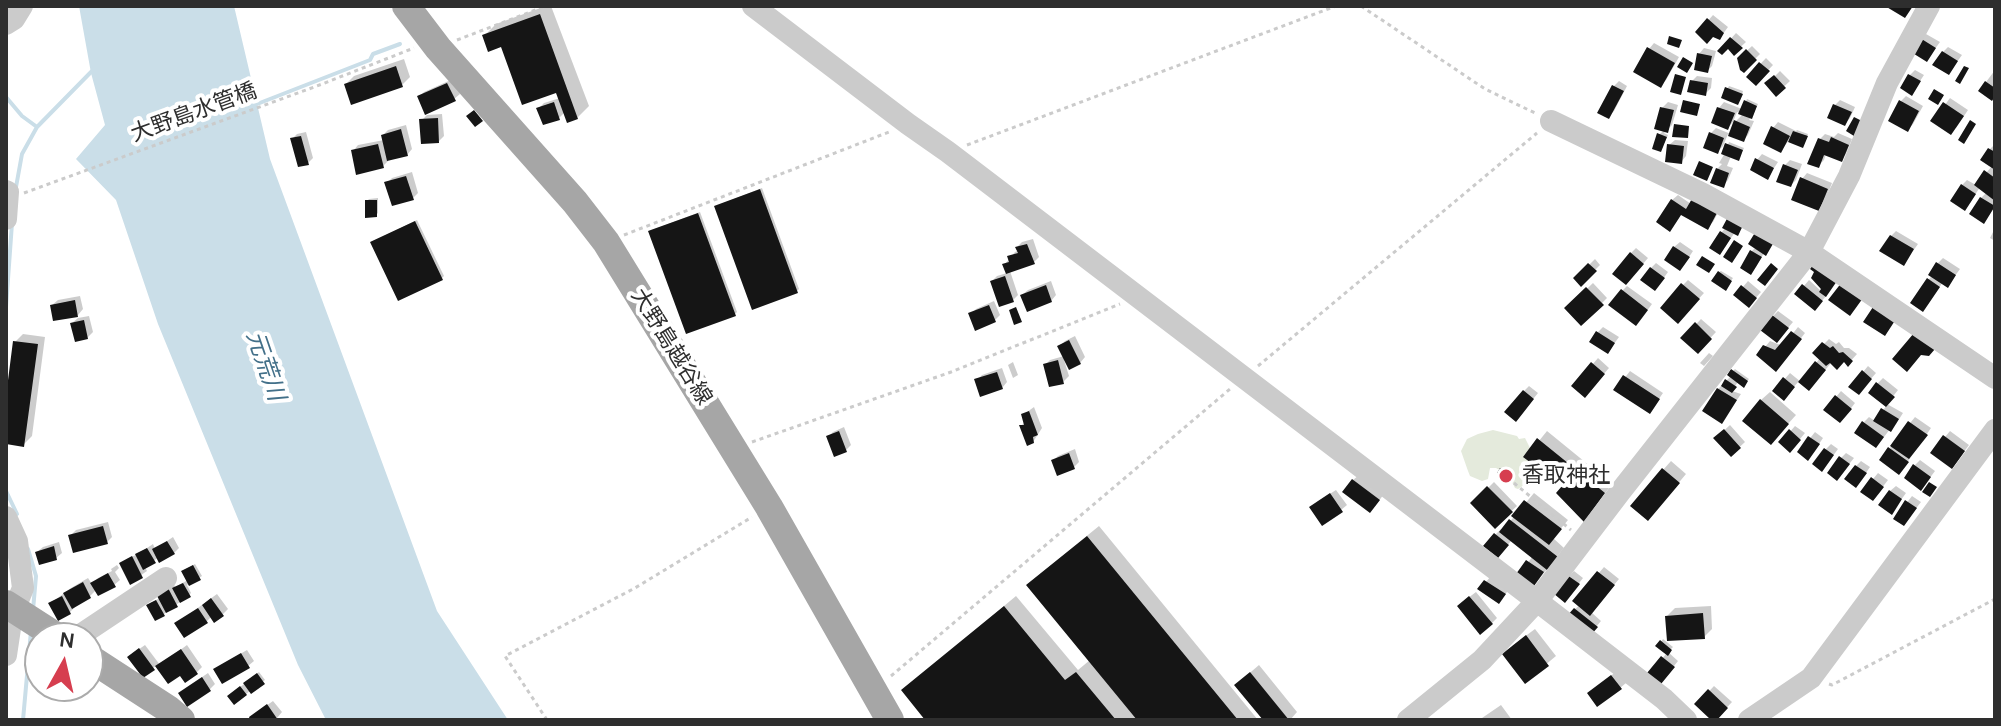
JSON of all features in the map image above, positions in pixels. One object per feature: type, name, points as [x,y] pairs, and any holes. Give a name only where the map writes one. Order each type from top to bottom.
[{"type":"main road","name":"大野島越谷線","points":[[406,6],[606,242],[734,448],[890,720]]},
{"type":"main road","points":[[10,611],[30,622]]},
{"type":"main road","points":[[104,667],[181,720]]},
{"type":"street","points":[[6,24],[14,19],[22,6]]},
{"type":"street","points":[[753,6],[1537,601],[1664,699],[1686,720]]},
{"type":"street","points":[[1408,720],[1482,660],[1537,601],[1809,252],[1849,176],[1887,83],[1929,6]]},
{"type":"street","points":[[1551,121],[1703,194],[1809,252],[1995,378]]},
{"type":"street","points":[[6,191],[6,219]]},
{"type":"street","points":[[1749,720],[1811,678],[1995,430]]},
{"type":"street","points":[[6,517],[17,541],[23,588],[10,611],[6,655]]},
{"type":"street","points":[[100,622],[166,578]]},
{"type":"path","name":"大野島水管橋","points":[[37,188],[365,67],[546,6]]},
{"type":"path","points":[[948,152],[1336,6]]},
{"type":"path","points":[[873,691],[1551,121],[1485,89],[1361,6]]},
{"type":"path","points":[[606,242],[908,124]]},
{"type":"path","points":[[734,448],[951,372],[1136,297]]},
{"type":"path","points":[[1514,483],[1583,540]]},
{"type":"path","points":[[547,720],[505,656],[635,588],[769,507]]},
{"type":"path","points":[[1811,678],[1832,685],[1995,599]]},
{"type":"shaded area","points":[[1493,430],[1519,439],[1525,438],[1538,464],[1533,479],[1518,489],[1509,476],[1496,468],[1490,468],[1488,479],[1482,481],[1470,476],[1461,451],[1467,439]]},
{"type":"water","name":"元荒川","points":[[79,6],[234,6],[270,159],[437,611],[508,720],[326,720],[298,665],[158,324],[116,200],[76,159],[105,125],[91,73]]},
{"type":"building","points":[[1885,6],[1913,6],[1905,18]]},
{"type":"building","points":[[540,14],[578,119],[567,123],[556,93],[522,105],[501,47],[488,52],[482,35]]},
{"type":"building","points":[[1707,18],[1724,33],[1720,40],[1713,37],[1707,44],[1695,32]]},
{"type":"building","points":[[1669,36],[1682,40],[1679,48],[1667,44]]},
{"type":"building","points":[[1730,37],[1743,48],[1734,56],[1728,49],[1722,55],[1717,51]]},
{"type":"building","points":[[1920,38],[1936,48],[1927,62],[1911,52]]},
{"type":"building","points":[[1647,47],[1675,63],[1661,88],[1633,72]]},
{"type":"building","points":[[1746,49],[1757,60],[1744,73],[1737,58]]},
{"type":"building","points":[[1942,51],[1958,61],[1949,75],[1932,65]]},
{"type":"building","points":[[1697,53],[1712,56],[1708,73],[1694,70]]},
{"type":"building","points":[[1683,57],[1693,63],[1687,73],[1677,67]]},
{"type":"building","points":[[1759,62],[1770,71],[1756,86],[1746,77]]},
{"type":"building","points":[[396,66],[403,87],[351,105],[344,84]]},
{"type":"building","points":[[1964,66],[1969,68],[1960,84],[1955,81]]},
{"type":"building","points":[[1675,74],[1686,77],[1681,95],[1670,92]]},
{"type":"building","points":[[1908,74],[1921,81],[1912,96],[1900,88]]},
{"type":"building","points":[[1774,75],[1786,88],[1776,97],[1764,83]]},
{"type":"building","points":[[1690,80],[1708,83],[1706,96],[1687,92]]},
{"type":"building","points":[[1985,81],[1995,88],[1992,101],[1978,91]]},
{"type":"building","points":[[447,83],[456,101],[425,115],[417,96]]},
{"type":"building","points":[[1612,85],[1624,91],[1609,119],[1597,113]]},
{"type":"building","points":[[1725,87],[1743,94],[1738,105],[1721,98]]},
{"type":"building","points":[[1934,89],[1944,95],[1938,105],[1928,99]]},
{"type":"building","points":[[1683,100],[1700,104],[1697,116],[1680,112]]},
{"type":"building","points":[[1744,100],[1757,106],[1752,119],[1738,114]]},
{"type":"building","points":[[1899,100],[1919,111],[1908,132],[1888,121]]},
{"type":"building","points":[[554,102],[560,120],[543,125],[536,108]]},
{"type":"building","points":[[1943,102],[1964,116],[1951,135],[1930,121]]},
{"type":"building","points":[[1833,104],[1852,112],[1845,126],[1827,118]]},
{"type":"building","points":[[1660,107],[1674,110],[1668,133],[1654,129]]},
{"type":"building","points":[[1717,107],[1735,113],[1728,130],[1711,123]]},
{"type":"building","points":[[474,110],[483,121],[475,127],[466,116]]},
{"type":"building","points":[[1854,117],[1862,121],[1854,136],[1846,131]]},
{"type":"building","points":[[438,118],[439,143],[421,144],[419,119]]},
{"type":"building","points":[[1734,120],[1750,127],[1744,142],[1728,136]]},
{"type":"building","points":[[1970,120],[1976,124],[1964,144],[1958,140]]},
{"type":"building","points":[[1674,124],[1689,126],[1688,138],[1672,137]]},
{"type":"building","points":[[1771,126],[1790,136],[1781,153],[1763,144]]},
{"type":"building","points":[[401,129],[408,156],[387,161],[381,135]]},
{"type":"building","points":[[1793,131],[1808,136],[1803,148],[1788,142]]},
{"type":"building","points":[[1709,132],[1724,138],[1718,154],[1703,148]]},
{"type":"building","points":[[1657,133],[1667,137],[1661,152],[1652,149]]},
{"type":"building","points":[[301,136],[309,165],[298,167],[290,138]]},
{"type":"building","points":[[1831,137],[1849,145],[1842,162],[1824,155],[1819,168],[1807,164],[1818,138],[1829,142]]},
{"type":"building","points":[[1725,143],[1743,150],[1739,161],[1721,154]]},
{"type":"building","points":[[378,144],[384,168],[356,175],[351,150]]},
{"type":"building","points":[[1667,144],[1684,146],[1682,164],[1665,162]]},
{"type":"building","points":[[1988,148],[1995,152],[1995,170],[1980,160]]},
{"type":"building","points":[[1755,158],[1774,168],[1768,180],[1750,170]]},
{"type":"building","points":[[1699,161],[1713,167],[1707,181],[1693,175]]},
{"type":"building","points":[[1783,164],[1798,170],[1791,187],[1776,182]]},
{"type":"building","points":[[1716,168],[1729,173],[1724,188],[1710,183]]},
{"type":"building","points":[[1984,170],[1995,178],[1995,201],[1974,185]]},
{"type":"building","points":[[406,176],[414,200],[392,206],[384,182]]},
{"type":"building","points":[[1800,177],[1828,189],[1819,211],[1791,200]]},
{"type":"building","points":[[1961,184],[1976,194],[1965,211],[1950,201]]},
{"type":"building","points":[[760,189],[798,293],[752,310],[714,206]]},
{"type":"building","points":[[1693,197],[1718,211],[1708,230],[1681,215],[1670,232],[1656,222],[1671,199],[1686,209]]},
{"type":"building","points":[[1980,197],[1995,206],[1984,224],[1969,214]]},
{"type":"building","points":[[365,200],[377,200],[377,217],[365,218]]},
{"type":"building","points":[[698,213],[736,316],[686,334],[648,231]]},
{"type":"building","points":[[1729,215],[1744,223],[1738,236],[1722,228]]},
{"type":"building","points":[[415,221],[443,280],[398,301],[370,242]]},
{"type":"building","points":[[1720,231],[1731,238],[1720,255],[1709,248]]},
{"type":"building","points":[[1756,231],[1774,242],[1766,256],[1748,244]]},
{"type":"building","points":[[1890,235],[1914,249],[1904,266],[1879,251]]},
{"type":"building","points":[[1734,240],[1743,246],[1732,263],[1723,257]]},
{"type":"building","points":[[1027,244],[1035,264],[1006,274],[1002,264],[1009,262],[1007,256],[1018,253],[1015,247]]},
{"type":"building","points":[[1673,246],[1690,257],[1680,271],[1664,260]]},
{"type":"building","points":[[1750,250],[1762,257],[1751,275],[1740,268]]},
{"type":"building","points":[[1630,252],[1644,264],[1626,285],[1612,274]]},
{"type":"building","points":[[1702,256],[1715,264],[1709,273],[1696,265]]},
{"type":"building","points":[[1936,262],[1956,275],[1948,288],[1928,275]]},
{"type":"building","points":[[1588,263],[1597,271],[1581,287],[1573,278]]},
{"type":"building","points":[[1771,263],[1778,269],[1765,286],[1757,280]]},
{"type":"building","points":[[1814,264],[1837,281],[1826,297],[1811,278],[1814,272],[1810,269]]},
{"type":"building","points":[[1650,267],[1665,278],[1655,291],[1640,280]]},
{"type":"building","points":[[1718,271],[1732,281],[1726,291],[1711,281]]},
{"type":"building","points":[[1005,276],[1014,302],[999,307],[990,281]]},
{"type":"building","points":[[1927,278],[1940,287],[1923,312],[1910,303]]},
{"type":"building","points":[[1842,282],[1863,298],[1850,316],[1828,300]]},
{"type":"building","points":[[1681,283],[1700,299],[1678,324],[1660,308]]},
{"type":"building","points":[[1802,284],[1823,301],[1815,311],[1794,294]]},
{"type":"building","points":[[1046,285],[1052,302],[1027,312],[1020,295]]},
{"type":"building","points":[[1741,285],[1757,298],[1749,308],[1733,295]]},
{"type":"building","points":[[1586,287],[1604,305],[1581,326],[1564,308]]},
{"type":"building","points":[[1621,289],[1648,310],[1636,326],[1608,305]]},
{"type":"building","points":[[75,300],[78,317],[53,321],[50,305]]},
{"type":"building","points":[[1875,304],[1896,319],[1885,336],[1863,322]]},
{"type":"building","points":[[989,305],[996,322],[975,331],[968,313]]},
{"type":"building","points":[[1016,307],[1022,322],[1014,325],[1009,310]]},
{"type":"building","points":[[1772,315],[1789,328],[1777,343],[1760,330]]},
{"type":"building","points":[[84,320],[88,339],[75,342],[70,323]]},
{"type":"building","points":[[1695,322],[1712,339],[1698,354],[1680,338]]},
{"type":"building","points":[[1596,331],[1615,343],[1608,354],[1589,342]]},
{"type":"building","points":[[1791,331],[1802,339],[1776,372],[1756,355],[1763,345],[1775,350]]},
{"type":"building","points":[[1914,333],[1935,349],[1929,356],[1921,355],[1907,372],[1892,359]]},
{"type":"building","points":[[1069,340],[1081,364],[1069,370],[1057,346]]},
{"type":"building","points":[[13,341],[38,344],[24,447],[6,444],[6,396]]},
{"type":"building","points":[[1822,342],[1830,348],[1833,346],[1839,353],[1843,352],[1853,361],[1848,367],[1844,362],[1837,370],[1830,363],[1826,366],[1812,353]]},
{"type":"building","points":[[1058,360],[1064,384],[1049,387],[1043,364]]},
{"type":"building","points":[[1815,361],[1826,370],[1809,391],[1798,382]]},
{"type":"building","points":[[1591,362],[1605,374],[1585,398],[1571,386]]},
{"type":"building","points":[[1731,369],[1748,381],[1744,388],[1727,375]]},
{"type":"building","points":[[1862,370],[1872,379],[1859,395],[1848,387]]},
{"type":"building","points":[[997,372],[1003,389],[980,397],[974,379]]},
{"type":"building","points":[[1623,375],[1660,399],[1650,414],[1613,390]]},
{"type":"building","points":[[1783,377],[1795,387],[1784,401],[1772,391]]},
{"type":"building","points":[[1725,379],[1737,387],[1732,393],[1721,386]]},
{"type":"building","points":[[1876,382],[1895,397],[1886,407],[1868,393]]},
{"type":"building","points":[[1717,388],[1737,400],[1722,424],[1702,411]]},
{"type":"building","points":[[1523,390],[1534,399],[1516,422],[1504,412]]},
{"type":"building","points":[[1835,395],[1852,409],[1840,423],[1823,410]]},
{"type":"building","points":[[1760,399],[1789,424],[1771,445],[1742,421]]},
{"type":"building","points":[[1881,408],[1899,419],[1891,432],[1873,421]]},
{"type":"building","points":[[1029,411],[1038,435],[1033,437],[1034,443],[1027,446],[1019,425],[1024,425],[1021,414]]},
{"type":"building","points":[[1862,421],[1884,437],[1876,448],[1854,433]]},
{"type":"building","points":[[1908,421],[1928,435],[1909,459],[1890,446]]},
{"type":"building","points":[[1724,429],[1741,448],[1731,457],[1713,438]]},
{"type":"building","points":[[1789,429],[1801,440],[1790,453],[1778,442]]},
{"type":"building","points":[[839,431],[847,452],[834,457],[826,436]]},
{"type":"building","points":[[1943,435],[1965,451],[1952,469],[1930,453]]},
{"type":"building","points":[[1808,436],[1820,444],[1808,461],[1797,452]]},
{"type":"building","points":[[1537,438],[1605,493],[1584,522],[1556,493],[1562,486],[1523,457]]},
{"type":"building","points":[[1888,447],[1909,462],[1899,475],[1879,460]]},
{"type":"building","points":[[1824,448],[1834,455],[1822,472],[1812,464]]},
{"type":"building","points":[[1069,453],[1075,469],[1057,476],[1051,460]]},
{"type":"building","points":[[1839,456],[1850,464],[1837,481],[1827,473]]},
{"type":"building","points":[[1913,464],[1931,477],[1921,491],[1904,478]]},
{"type":"building","points":[[1855,465],[1867,473],[1856,488],[1844,479]]},
{"type":"building","name":"香取神社","points":[[1500,468],[1513,475],[1507,483],[1498,477]]},
{"type":"building","points":[[1662,468],[1680,483],[1648,521],[1630,506]]},
{"type":"building","points":[[1871,477],[1884,487],[1873,501],[1860,492]]},
{"type":"building","points":[[1352,479],[1380,500],[1370,513],[1342,492]]},
{"type":"building","points":[[1929,482],[1937,487],[1930,497],[1922,492]]},
{"type":"building","points":[[1487,486],[1513,512],[1495,529],[1470,503]]},
{"type":"building","points":[[1889,490],[1902,499],[1892,515],[1878,505]]},
{"type":"building","points":[[1330,493],[1343,512],[1322,526],[1309,507]]},
{"type":"building","points":[[1524,500],[1562,529],[1549,545],[1511,516]]},
{"type":"building","points":[[1905,500],[1917,508],[1904,526],[1893,519]]},
{"type":"building","points":[[1509,519],[1558,557],[1547,570],[1499,532]]},
{"type":"building","points":[[103,526],[108,544],[73,553],[68,535]]},
{"type":"building","points":[[1494,533],[1509,545],[1498,558],[1483,546]]},
{"type":"building","points":[[1087,536],[1238,720],[1137,720],[1026,585]]},
{"type":"building","points":[[167,541],[175,554],[159,563],[152,549]]},
{"type":"building","points":[[54,546],[57,560],[39,565],[35,552]]},
{"type":"building","points":[[147,548],[156,563],[143,570],[135,554]]},
{"type":"building","points":[[132,556],[143,578],[130,585],[119,563]]},
{"type":"building","points":[[1526,560],[1544,572],[1534,586],[1516,574]]},
{"type":"building","points":[[193,565],[201,580],[189,586],[181,571]]},
{"type":"building","points":[[1597,571],[1615,585],[1590,616],[1572,601]]},
{"type":"building","points":[[108,573],[116,587],[98,596],[90,583]]},
{"type":"building","points":[[1567,575],[1580,584],[1565,603],[1553,593]]},
{"type":"building","points":[[1484,580],[1506,594],[1499,604],[1477,589]]},
{"type":"building","points":[[83,582],[91,598],[72,609],[63,593]]},
{"type":"building","points":[[183,583],[191,597],[180,603],[172,588]]},
{"type":"building","points":[[168,588],[178,607],[166,613],[156,594]]},
{"type":"building","points":[[62,596],[71,614],[58,621],[48,603]]},
{"type":"building","points":[[1469,596],[1493,624],[1480,635],[1457,606]]},
{"type":"building","points":[[211,598],[224,616],[214,623],[202,605]]},
{"type":"building","points":[[156,600],[165,616],[155,621],[146,605]]},
{"type":"building","points":[[1004,606],[1065,680],[1076,672],[1116,720],[925,720],[901,690]]},
{"type":"building","points":[[198,608],[208,623],[184,638],[174,623]]},
{"type":"building","points":[[1574,608],[1598,627],[1591,635],[1567,616]]},
{"type":"building","points":[[1703,613],[1705,639],[1667,641],[1665,616]]},
{"type":"building","points":[[1526,635],[1549,666],[1525,684],[1502,654]]},
{"type":"building","points":[[1660,640],[1672,650],[1668,656],[1655,646]]},
{"type":"building","points":[[139,648],[155,670],[143,678],[127,657]]},
{"type":"building","points":[[181,649],[198,674],[185,683],[180,676],[168,684],[155,666]]},
{"type":"building","points":[[241,653],[250,668],[222,684],[213,669]]},
{"type":"building","points":[[1661,656],[1675,667],[1661,684],[1647,673]]},
{"type":"building","points":[[1250,672],[1289,720],[1263,720],[1234,685]]},
{"type":"building","points":[[257,673],[265,684],[251,694],[243,683]]},
{"type":"building","points":[[1611,675],[1622,689],[1597,707],[1587,693]]},
{"type":"building","points":[[202,677],[211,691],[187,707],[178,693]]},
{"type":"building","points":[[240,686],[247,695],[234,705],[227,696]]},
{"type":"building","points":[[1708,689],[1728,708],[1717,720],[1711,720],[1694,704]]},
{"type":"building","points":[[267,704],[278,720],[250,720],[249,717]]},
{"type":"waterway","points":[[252,106],[370,60],[373,54],[400,44]]},
{"type":"waterway","points":[[16,187],[22,154],[37,127],[92,71]]},
{"type":"waterway","points":[[6,97],[22,116],[37,127]]},
{"type":"waterway","points":[[6,307],[12,223]]},
{"type":"waterway","points":[[6,491],[17,514]]},
{"type":"waterway","points":[[28,549],[36,576],[33,610]]},
{"type":"waterway","points":[[23,720],[25,702]]},
{"type":"place","name":"香取神社","points":[[1506,476]]}]
